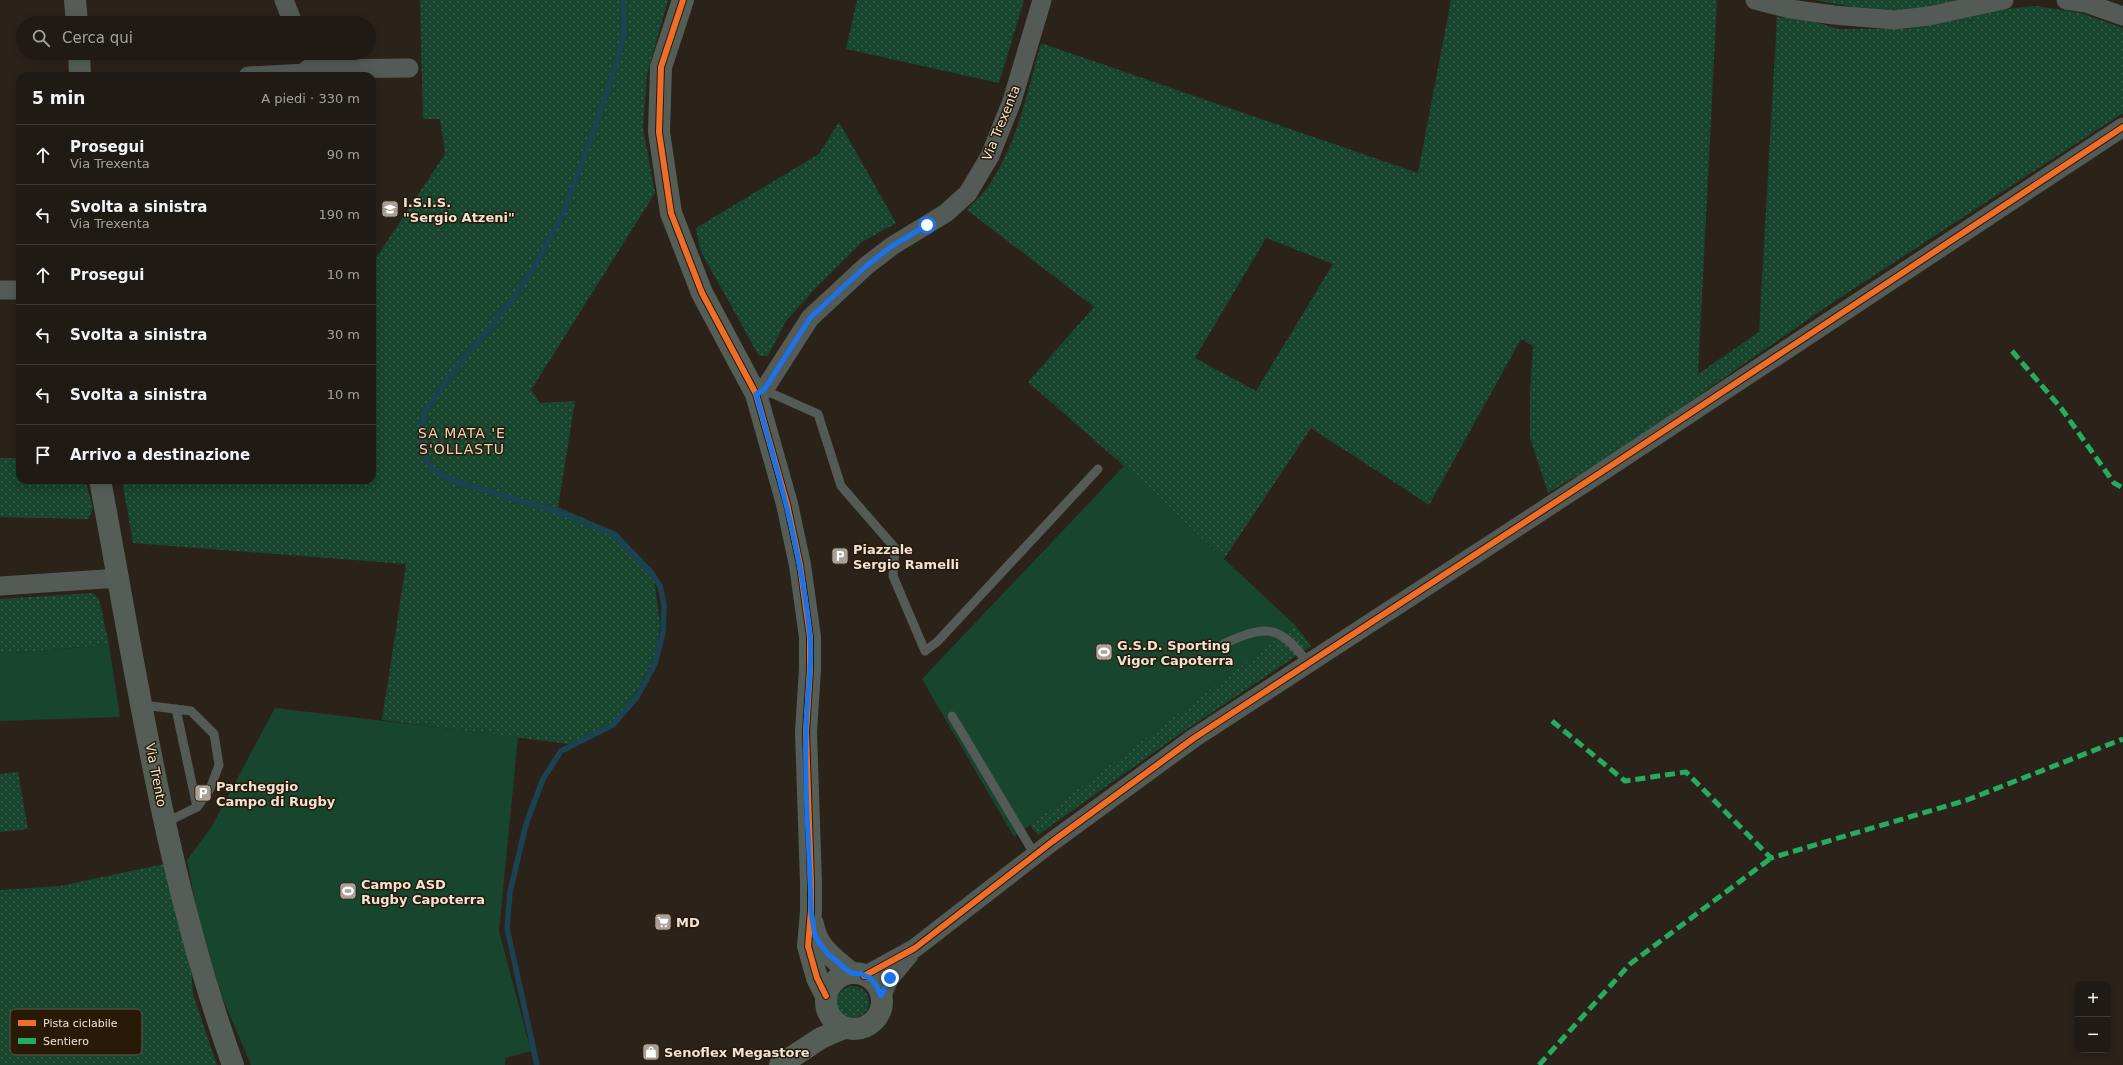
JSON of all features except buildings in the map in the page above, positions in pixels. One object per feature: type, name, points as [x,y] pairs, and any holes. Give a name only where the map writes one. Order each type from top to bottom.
[{"type":"street","points":[[75,0],[76,16]]},
{"type":"street","points":[[284,0],[290,16]]},
{"type":"street","points":[[683,0],[661,67],[659,132],[671,213],[702,293],[760,392],[800,565],[810,637],[810,669],[806,732],[811,911],[808,946],[817,978],[834,1021],[844,1028]]},
{"type":"street","name":"Via Trexenta","points":[[760,392],[810,318],[866,266],[892,246],[946,213],[968,193],[990,156],[1012,101],[1042,0]]},
{"type":"street","points":[[1755,0],[1790,9],[1834,15],[1895,20],[1929,16],[2004,0]]},
{"type":"street","points":[[2066,0],[2086,3],[2123,16]]},
{"type":"street","points":[[79,60],[80,72]]},
{"type":"street","points":[[278,72],[307,68],[409,68]]},
{"type":"street","points":[[785,1061],[821,1038],[844,1028],[859,1029],[874,1021],[880,1012],[881,996],[890,978],[915,948],[1035,855],[1194,738],[1606,469],[2123,126]]},
{"type":"street","points":[[0,290],[16,290]]},
{"type":"street","name":"Via Trento","points":[[101,484],[165,824],[206,987],[233,1065]]},
{"type":"street","points":[[0,586],[119,578]]},
{"type":"street","points":[[811,911],[815,936],[829,955],[858,975],[876,985],[881,996]]},
{"type":"street","points":[[785,1061],[814,1028],[834,981],[842,976],[858,975],[915,948]]},
{"type":"street","points":[[216,1018],[212,1036],[223,1065]]},
{"type":"lane","points":[[760,392],[818,414],[841,486],[895,548],[893,576],[925,651],[937,642],[1098,469]]},
{"type":"lane","points":[[1223,644],[1245,634],[1263,629],[1276,633],[1288,640],[1308,663]]},
{"type":"lane","points":[[143,705],[191,710],[214,734],[219,765],[210,788],[197,807],[165,824]]},
{"type":"lane","points":[[176,709],[197,807]]},
{"type":"lane","points":[[952,716],[1035,855]]},
{"type":"green space","points":[[420,0],[668,0],[647,75],[643,128],[655,193],[531,390],[540,403],[575,401],[558,507],[618,533],[654,578],[660,624],[656,656],[628,707],[607,727],[569,744],[382,720],[406,564],[133,543],[123,484],[376,484],[376,258],[445,154],[440,119],[423,119]]},
{"type":"green space","points":[[857,0],[1024,0],[999,83],[846,49]]},
{"type":"green space","points":[[1451,0],[1717,0],[1698,374],[1759,332],[1777,17],[1815,22],[1839,29],[1910,29],[2014,8],[2037,6],[2081,13],[2123,28],[2123,113],[1829,305],[1619,451],[1548,493],[1530,438],[1530,393],[1533,346],[1521,339],[1429,505],[1311,428],[1224,559],[1124,466],[1028,382],[1094,307],[967,210],[989,186],[1009,149],[1021,114],[1041,43],[1418,173]],"holes":[[[1266,238],[1333,264],[1256,391],[1195,358]]]},
{"type":"green space","points":[[1814,0],[1965,0],[1920,12],[1860,12],[1854,7]]},
{"type":"green space","points":[[839,122],[896,223],[862,242],[814,290],[786,321],[768,356],[759,356],[700,250],[696,228],[819,154]]},
{"type":"green space","points":[[0,458],[16,458],[16,484],[86,484],[93,508],[88,519],[0,517]]},
{"type":"green space","name":"G.S.D. Sporting Vigor Capoterra","points":[[1124,466],[1295,625],[1014,837],[922,679]]},
{"type":"green space","points":[[93,593],[99,599],[109,645],[0,654],[0,599]]},
{"type":"green space","points":[[1295,625],[1311,646],[1180,734],[1038,835],[1030,825]]},
{"type":"green space","points":[[109,645],[120,717],[0,721],[0,654]]},
{"type":"green space","name":"Campo ASD Rugby Capoterra","points":[[275,708],[518,737],[499,931],[531,1051],[505,1058],[505,1065],[251,1065],[222,997],[198,918],[187,860],[212,826]]},
{"type":"green space","points":[[18,772],[28,829],[0,832],[0,774]]},
{"type":"green space","points":[[164,864],[179,928],[191,968],[193,994],[217,1065],[0,1065],[0,890],[60,886]]},
{"type":"green space","points":[[850,986],[856,986],[865,990],[869,1002],[865,1014],[856,1018],[850,1018],[841,1014],[837,1005],[837,999],[841,990]]},
{"type":"waterway","points":[[537,1065],[507,928],[510,892],[526,824],[543,779],[561,751],[613,725],[637,697],[655,664],[663,632],[664,604],[660,586],[651,572],[614,534],[559,512],[450,480],[432,469],[422,452],[421,434],[425,411],[449,377],[510,303],[533,269],[562,216],[596,125],[619,54],[624,32],[623,0]]},
{"type":"marked path","points":[[2012,351],[2061,408],[2114,483],[2123,488]]},
{"type":"marked path","points":[[1552,721],[1625,781],[1686,772],[1771,858],[1967,800],[2123,739]]},
{"type":"marked path","points":[[1539,1065],[1630,964],[1771,858]]},
{"type":"cycle path","points":[[683,0],[661,67],[659,132],[671,213],[702,293],[756,394],[787,504],[800,565],[810,637],[810,669],[806,732],[811,883],[811,911],[808,946],[817,978],[826,996]]},
{"type":"cycle path","points":[[864,976],[915,948],[1053,841],[1194,738],[1600,473],[2123,127]]},
{"type":"place","name":"I.S.I.S. \"Sergio Atzeni\"","points":[[390,209]]},
{"type":"place","name":"Piazzale Sergio Ramelli","points":[[840,556]]},
{"type":"place","name":"G.S.D. Sporting Vigor Capoterra","points":[[1104,652]]},
{"type":"place","name":"Parcheggio Campo di Rugby","points":[[203,793]]},
{"type":"place","name":"Campo ASD Rugby Capoterra","points":[[348,891]]},
{"type":"place","name":"MD","points":[[663,922]]},
{"type":"place","name":"Senoflex Megastore","points":[[651,1052]]},
{"type":"district","name":"SA MATA 'E S'OLLASTU","points":[[462,442]]},
{"type":"route","points":[[890,978],[881,996],[876,985],[870,978],[861,974],[851,973],[829,955],[815,936],[811,911],[806,732],[810,669],[810,637],[800,565],[787,504],[756,394],[764,390],[810,318],[866,266],[892,246],[927,225]]}]
